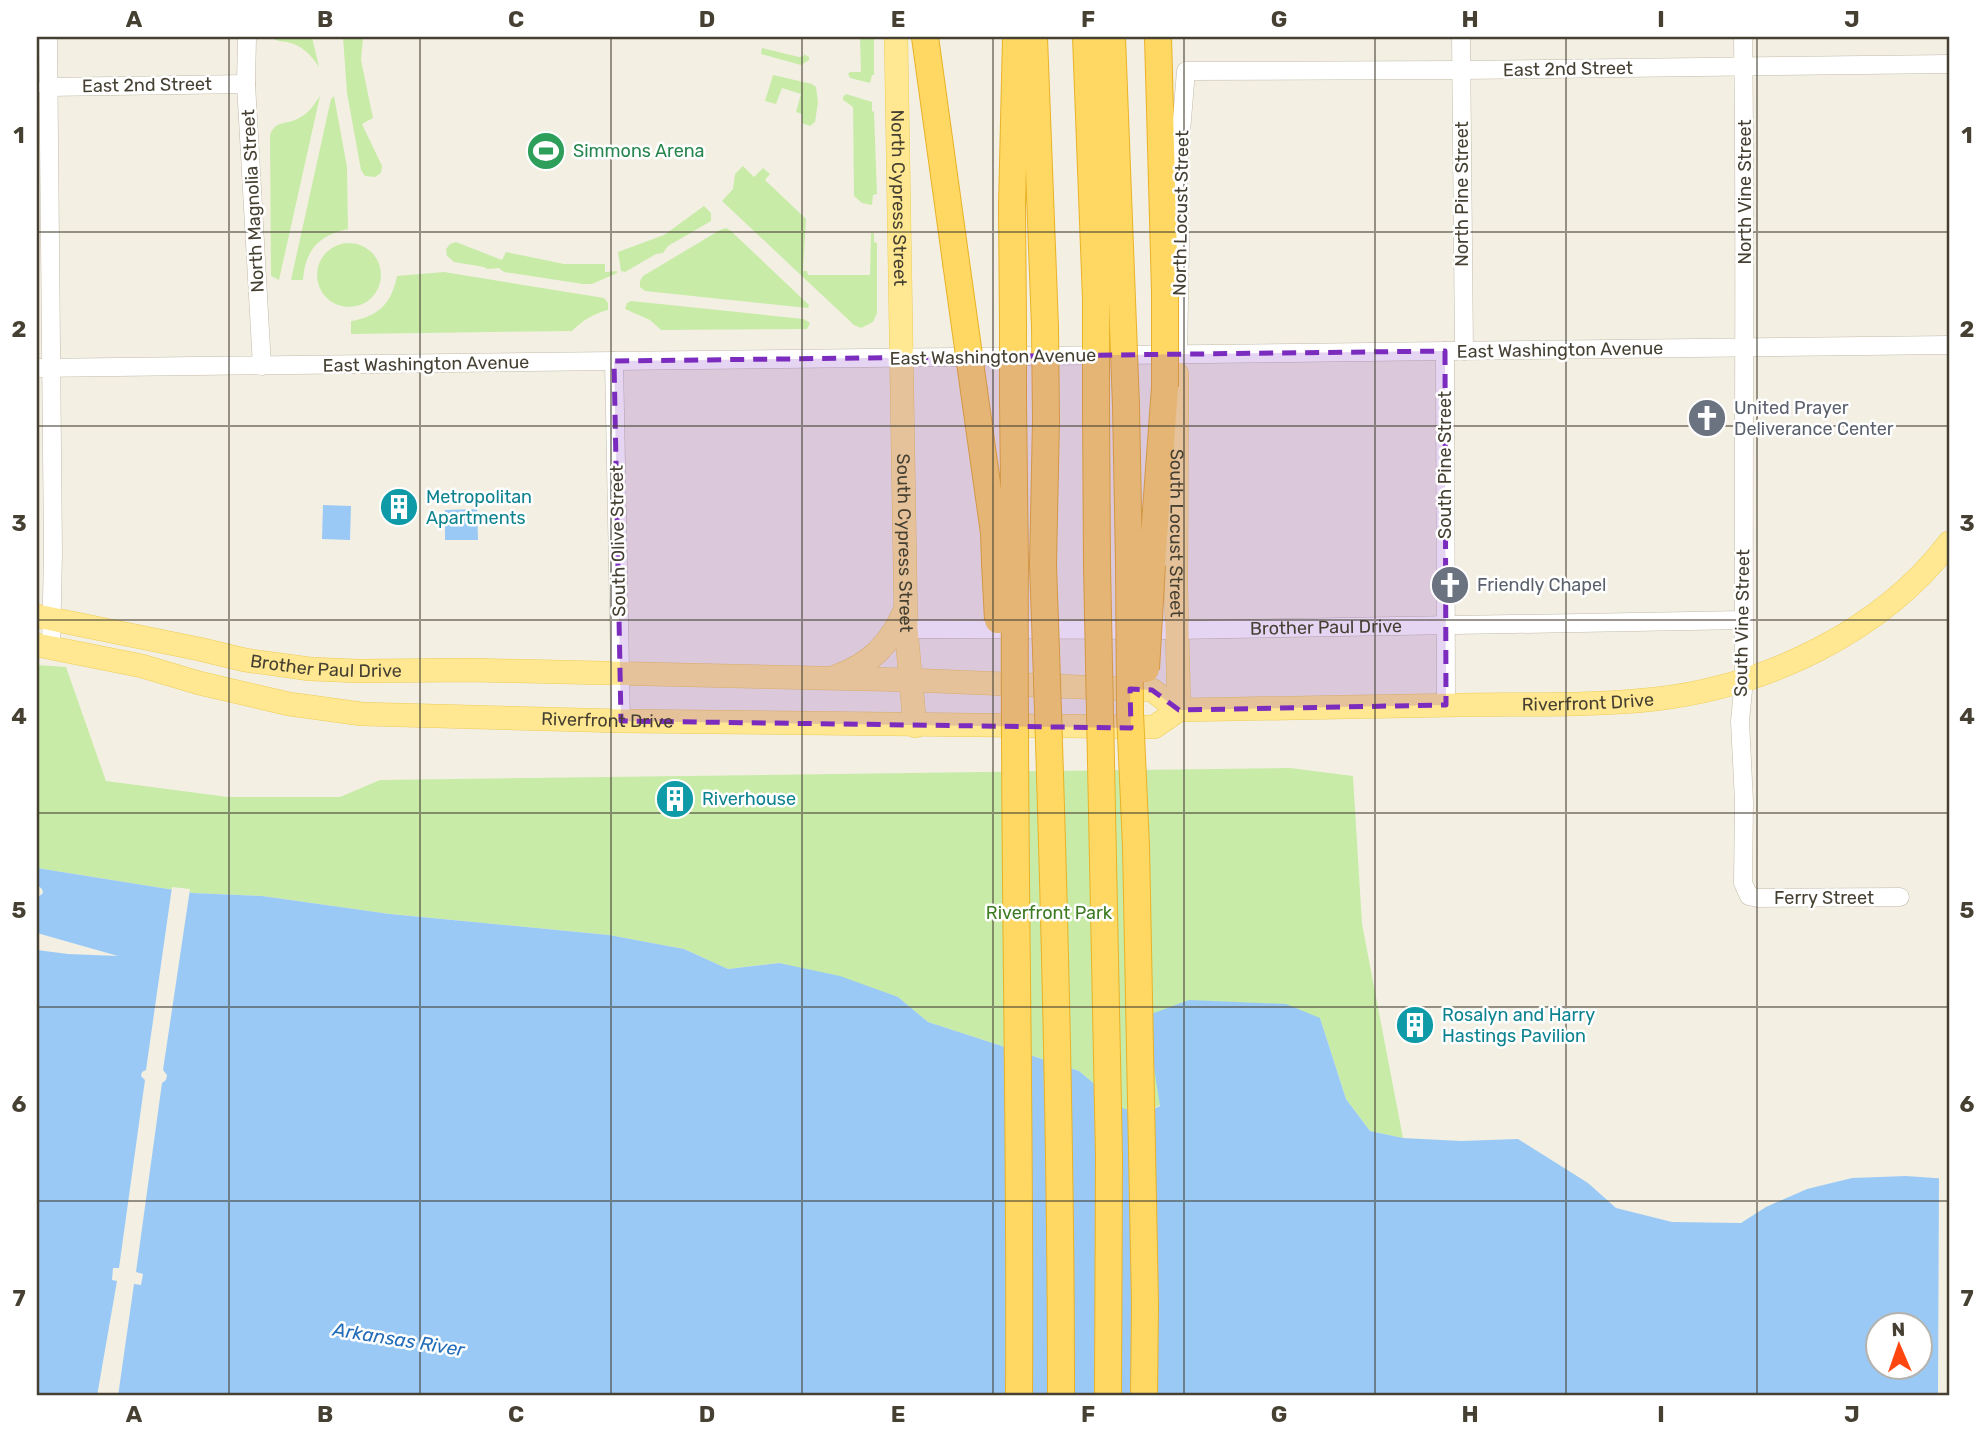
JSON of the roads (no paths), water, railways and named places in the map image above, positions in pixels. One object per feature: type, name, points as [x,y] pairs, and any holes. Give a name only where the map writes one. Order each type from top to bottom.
[{"type":"highway","points":[[925,37],[994,533],[1005,563]]},
{"type":"highway","points":[[1016,37],[1012,206],[1013,403],[1001,695],[1014,713],[1020,1196],[1019,1396]]},
{"type":"highway","points":[[1034,37],[1045,327],[1043,565],[1061,1164],[1061,1396]]},
{"type":"highway","points":[[1086,37],[1109,300],[1126,406],[1141,564]]},
{"type":"highway","points":[[1108,1396],[1109,1157],[1096,405],[1109,300],[1112,37]]},
{"type":"highway","points":[[1144,1396],[1145,1304],[1136,846],[1130,713],[1141,564],[1165,387],[1158,37]]},
{"type":"main road","name":"North Cypress Street","points":[[896,37],[901,358]]},
{"type":"main road","name":"South Locust Street","points":[[1178,355],[1176,586],[1179,710]]},
{"type":"main road","name":"South Cypress Street","points":[[901,358],[906,618],[915,726]]},
{"type":"main road","name":"Riverfront Drive","points":[[44,645],[142,666],[289,705],[334,712],[621,722],[1154,727],[1179,710],[1632,701],[1696,692],[1744,680],[1790,663],[1854,628],[1908,587],[1947,551]]},
{"type":"main road","name":"Brother Paul Drive","points":[[44,617],[288,667],[358,671],[620,673]]},
{"type":"main road","points":[[829,678],[867,662],[885,646],[906,618]]},
{"type":"main road","points":[[620,673],[910,680],[1152,690],[1179,710]]},
{"type":"street","points":[[44,645],[44,617],[53,553],[44,368],[48,37]]},
{"type":"street","name":"North Magnolia Street","points":[[247,37],[246,84],[262,366]]},
{"type":"street","name":"North Pine Street","points":[[1461,37],[1464,351]]},
{"type":"street","name":"North Vine Street","points":[[1743,37],[1744,348]]},
{"type":"street","name":"East 2nd Street","points":[[1186,71],[1461,71],[1949,64]]},
{"type":"street","name":"North Locust Street","points":[[1178,355],[1178,168],[1186,71]]},
{"type":"street","name":"East 2nd Street","points":[[47,87],[246,84]]},
{"type":"street","name":"East Washington Avenue","points":[[44,368],[1949,345]]},
{"type":"street","name":"South Vine Street","points":[[1744,348],[1744,680],[1740,721],[1744,802],[1743,883],[1749,896]]},
{"type":"street","name":"South Pine Street","points":[[1445,351],[1446,705]]},
{"type":"street","name":"South Olive Street","points":[[614,361],[621,722]]},
{"type":"street","name":"Brother Paul Drive","points":[[906,618],[1178,630],[1744,620]]},
{"type":"street","name":"Ferry Street","points":[[1749,896],[1900,897]]},
{"type":"water","points":[[323,505],[351,506],[350,540],[322,539]]},
{"type":"water","points":[[477,509],[478,540],[445,540],[445,510]]},
{"type":"water","name":"Arkansas River","points":[[37,868],[193,893],[262,896],[390,914],[609,935],[684,949],[728,969],[779,963],[840,976],[898,997],[928,1022],[1079,1071],[1124,1109],[1149,1111],[1160,1106],[1146,1016],[1189,1000],[1286,1004],[1320,1018],[1346,1099],[1370,1131],[1403,1138],[1461,1141],[1518,1139],[1588,1183],[1616,1208],[1672,1222],[1741,1223],[1766,1207],[1807,1189],[1852,1178],[1906,1176],[1949,1179],[1949,1396],[37,1396],[37,950],[118,956],[37,933],[37,898],[43,893],[37,885]]},
{"type":"place","name":"Simmons Arena","points":[[546,151]]},
{"type":"place","name":"United Prayer Deliverance Center","points":[[1707,418]]},
{"type":"place","name":"Metropolitan Apartments","points":[[399,507]]},
{"type":"place","name":"Friendly Chapel","points":[[1450,585]]},
{"type":"place","name":"Riverhouse","points":[[675,799]]},
{"type":"place","name":"Rosalyn and Harry Hastings Pavilion","points":[[1415,1025]]},
{"type":"park label","name":"Riverfront Park","points":[[1049,913]]}]
